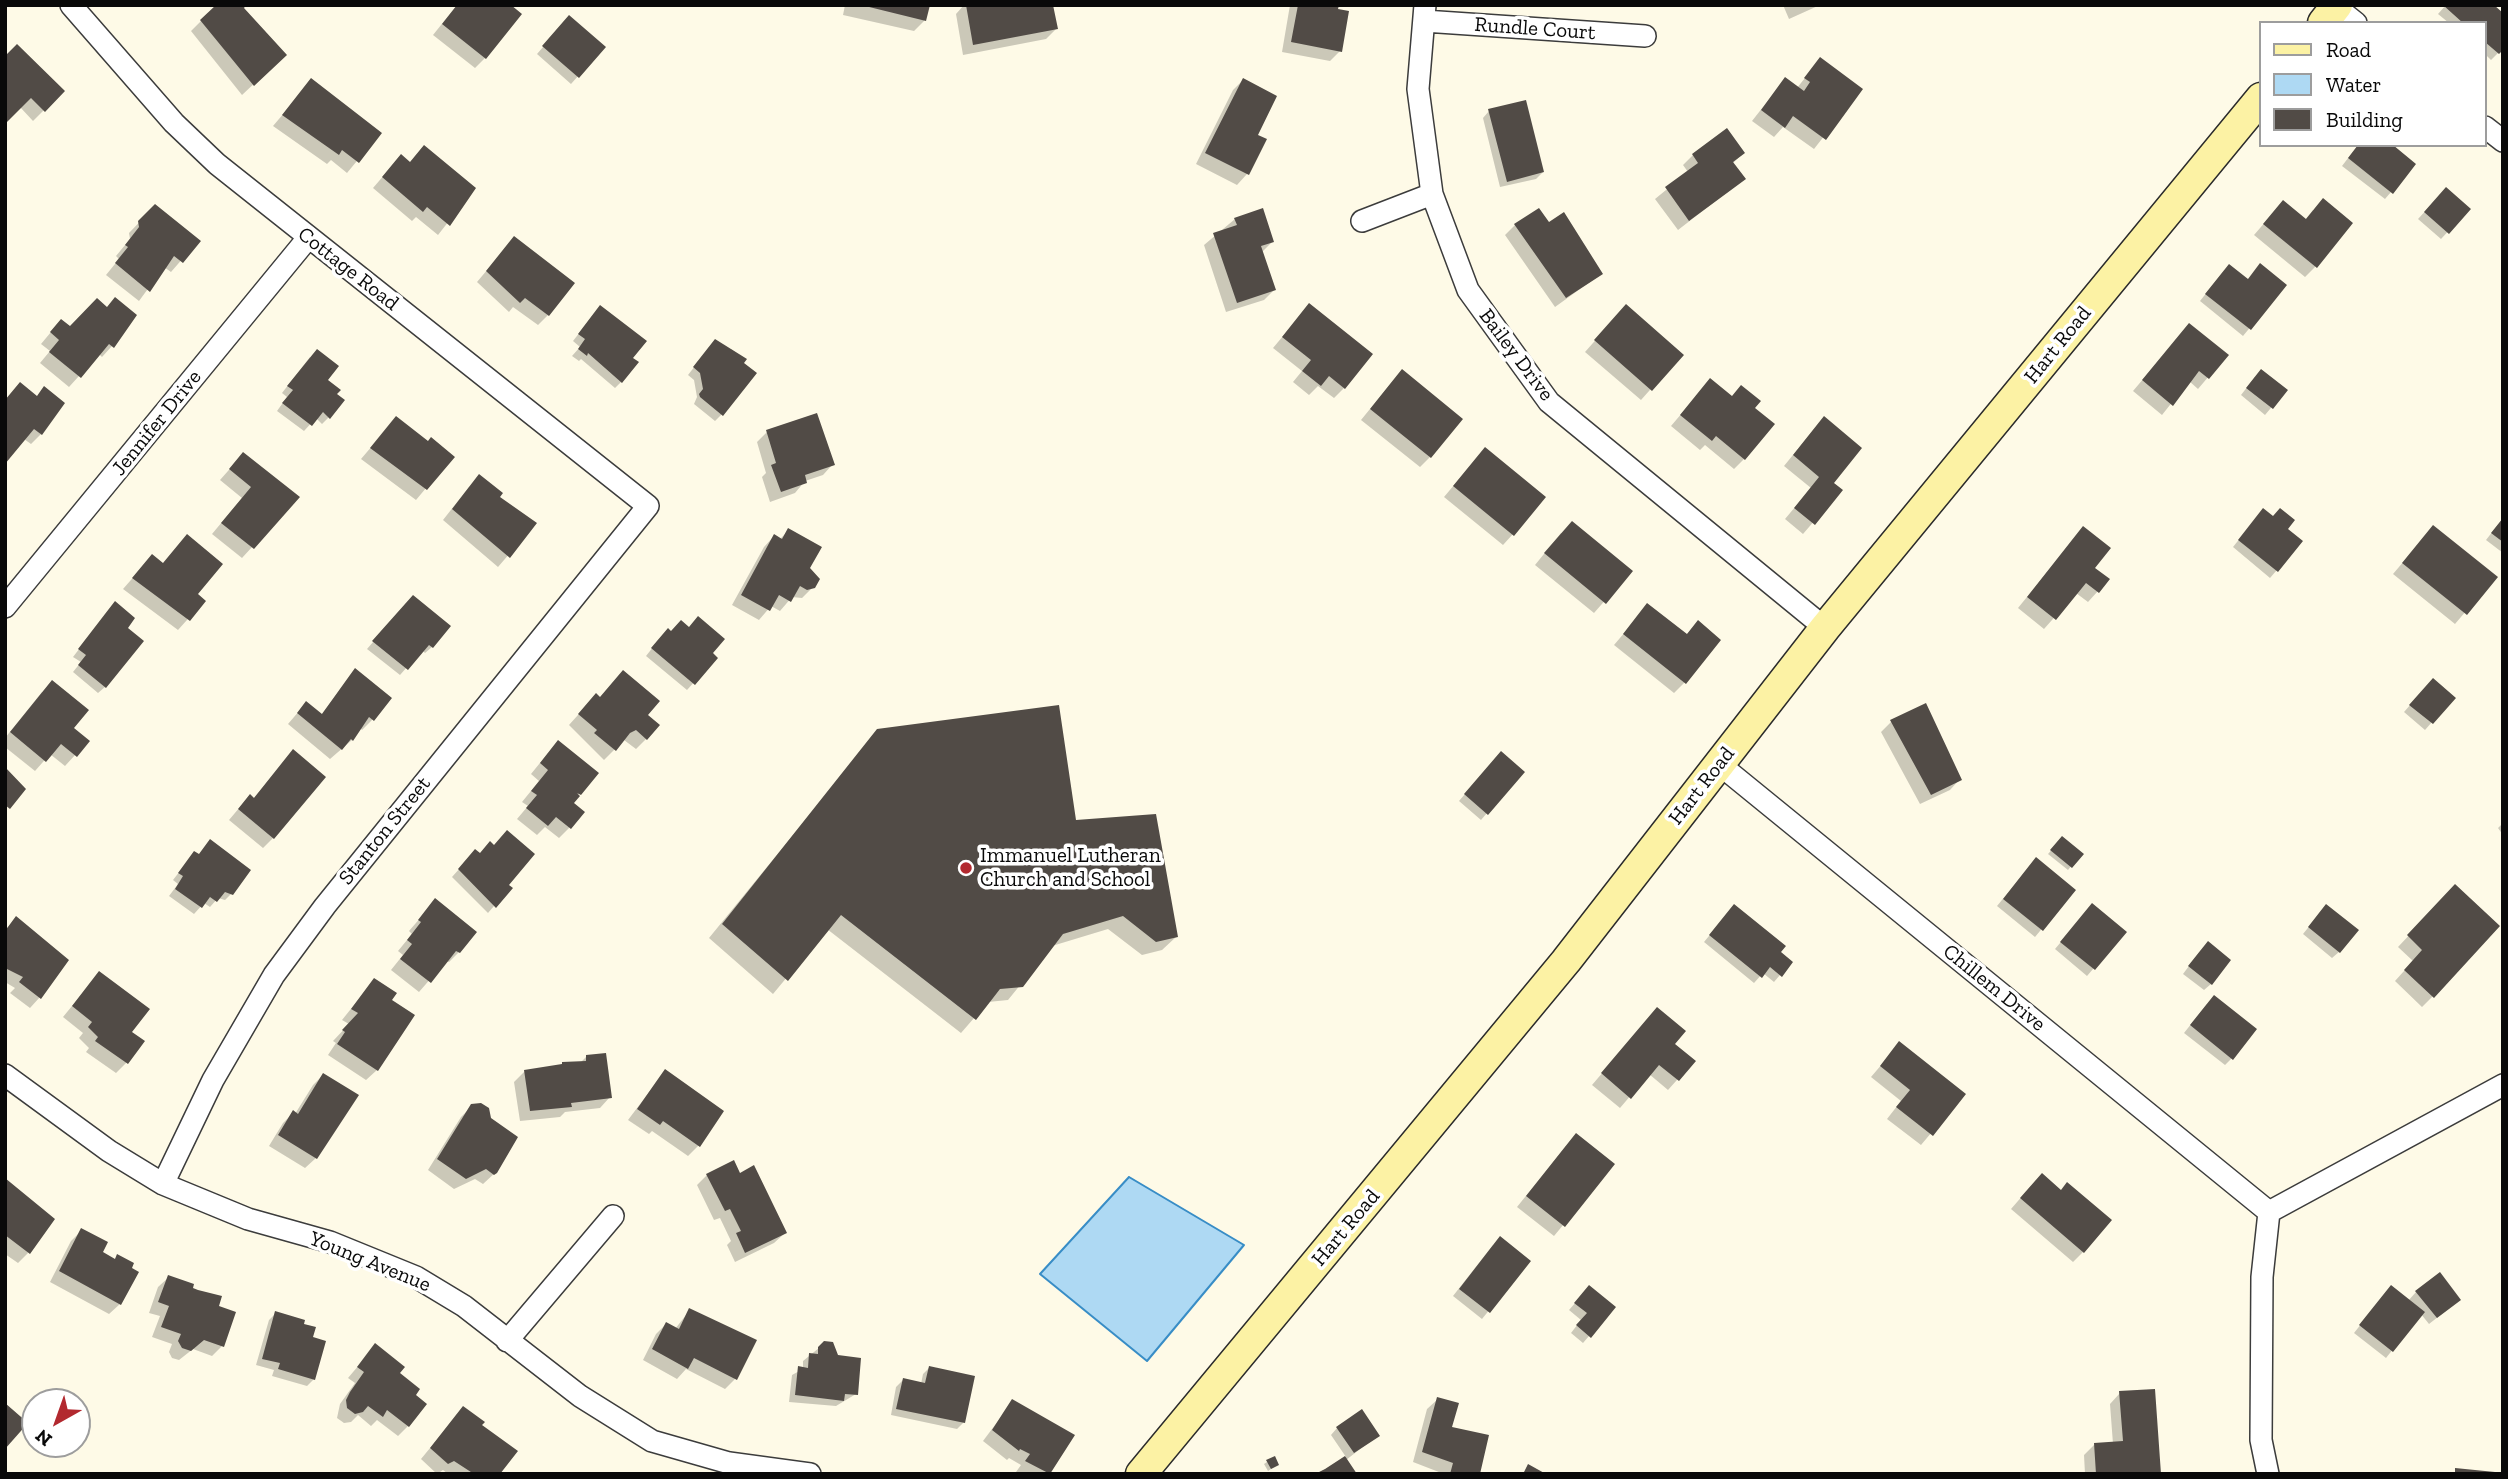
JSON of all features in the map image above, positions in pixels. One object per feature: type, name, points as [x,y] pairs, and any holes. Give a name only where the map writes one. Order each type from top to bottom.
[{"type":"street","name":"Cottage Road","points":[[71,5],[174,123],[217,164],[648,506]]},
{"type":"street","name":"Rundle Court","points":[[1424,13],[1645,36]]},
{"type":"street","name":"Bailey Drive","points":[[1424,13],[1418,89],[1432,194],[1468,290],[1549,402],[1825,628]]},
{"type":"street","name":"Hart Road","points":[[1141,1474],[1566,961],[1825,628],[2260,99]]},
{"type":"street","points":[[2487,129],[2503,141]]},
{"type":"street","points":[[1362,221],[1432,194]]},
{"type":"street","name":"Jennifer Drive","points":[[5,607],[308,238]]},
{"type":"street","name":"Stanton Street","points":[[163,1184],[213,1080],[274,975],[325,906],[648,506]]},
{"type":"street","name":"Chillem Drive","points":[[1719,764],[2269,1212]]},
{"type":"street","name":"Young Avenue","points":[[5,1075],[109,1151],[163,1184],[248,1219],[330,1242],[416,1277],[464,1306],[580,1395],[652,1441],[729,1464],[810,1474]]},
{"type":"street","points":[[2268,1474],[2261,1426],[2262,1277],[2269,1212],[2503,1084]]},
{"type":"street","points":[[508,1341],[613,1216]]},
{"type":"water","points":[[1129,1177],[1244,1245],[1147,1361],[1040,1274]]},
{"type":"building","points":[[216,5],[246,5],[244,8],[287,55],[254,86],[200,20]]},
{"type":"building","points":[[457,5],[511,5],[522,14],[486,59],[442,24]]},
{"type":"building","points":[[861,5],[930,5],[926,21]]},
{"type":"building","points":[[966,5],[1053,5],[1058,29],[973,45]]},
{"type":"building","points":[[1298,5],[1339,5],[1338,9],[1349,11],[1342,52],[1291,42]]},
{"type":"building","points":[[2443,5],[2494,5],[2503,13],[2503,50],[2499,54],[2487,44],[2487,21],[2461,21]]},
{"type":"building","points":[[569,15],[606,47],[579,78],[542,46]]},
{"type":"building","points":[[17,44],[65,91],[45,112],[31,98],[5,124],[5,56]]},
{"type":"building","points":[[1820,57],[1863,89],[1826,140],[1793,116],[1785,128],[1761,110],[1785,77],[1804,91],[1810,82],[1804,78]]},
{"type":"building","points":[[311,78],[382,133],[359,163],[342,150],[339,155],[282,115]]},
{"type":"building","points":[[1243,78],[1277,96],[1258,135],[1267,139],[1249,175],[1205,153]]},
{"type":"building","points":[[1526,100],[1544,172],[1507,182],[1488,109]]},
{"type":"building","points":[[1727,128],[1745,153],[1733,162],[1746,179],[1689,221],[1665,187],[1698,163],[1692,154]]},
{"type":"building","points":[[424,145],[476,188],[450,226],[427,207],[423,212],[382,177],[401,154],[410,162]]},
{"type":"building","points":[[2356,147],[2395,147],[2416,164],[2393,194],[2348,158]]},
{"type":"building","points":[[2446,187],[2471,209],[2449,234],[2424,212]]},
{"type":"building","points":[[2323,198],[2353,223],[2317,268],[2263,224],[2283,200],[2306,219]]},
{"type":"building","points":[[155,204],[201,241],[183,263],[174,256],[150,292],[115,263],[139,227],[138,221]]},
{"type":"building","points":[[1263,208],[1274,242],[1261,246],[1276,290],[1237,303],[1213,233],[1237,225],[1234,218]]},
{"type":"building","points":[[1539,208],[1549,222],[1564,212],[1603,274],[1566,298],[1514,224]]},
{"type":"building","points":[[514,236],[575,283],[549,316],[525,298],[520,303],[486,271]]},
{"type":"building","points":[[2260,263],[2287,285],[2251,330],[2205,294],[2229,264],[2248,279]]},
{"type":"building","points":[[115,297],[137,315],[114,348],[109,344],[81,378],[49,352],[59,340],[50,332],[61,319],[70,326],[97,298],[107,307]]},
{"type":"building","points":[[1309,303],[1373,354],[1345,389],[1329,376],[1321,386],[1302,371],[1311,360],[1282,337]]},
{"type":"building","points":[[1626,304],[1684,355],[1652,391],[1594,340]]},
{"type":"building","points":[[600,305],[647,341],[633,358],[639,362],[622,383],[588,353],[587,356],[578,349],[585,339],[578,334]]},
{"type":"building","points":[[2189,323],[2229,355],[2209,379],[2199,371],[2173,406],[2142,380]]},
{"type":"building","points":[[715,339],[747,359],[744,363],[757,373],[723,416],[700,397],[703,389],[700,373],[693,367]]},
{"type":"building","points":[[317,349],[339,366],[328,380],[341,390],[337,394],[345,400],[330,419],[323,412],[312,426],[282,403],[293,390],[287,386]]},
{"type":"building","points":[[1402,369],[1463,419],[1431,458],[1370,409]]},
{"type":"building","points":[[2261,369],[2288,390],[2273,409],[2246,388]]},
{"type":"building","points":[[1710,378],[1732,396],[1741,385],[1761,401],[1755,408],[1775,424],[1745,460],[1716,436],[1712,441],[1680,415]]},
{"type":"building","points":[[20,382],[37,396],[44,386],[65,403],[42,435],[34,429],[5,464],[5,400]]},
{"type":"building","points":[[817,413],[835,465],[805,475],[807,483],[781,492],[771,465],[776,463],[766,430]]},
{"type":"building","points":[[396,416],[428,441],[431,437],[455,457],[427,490],[370,448]]},
{"type":"building","points":[[1824,416],[1862,448],[1834,483],[1843,490],[1815,525],[1794,508],[1819,477],[1793,455]]},
{"type":"building","points":[[1485,447],[1546,497],[1514,536],[1453,486]]},
{"type":"building","points":[[243,452],[300,497],[254,549],[221,523],[251,487],[229,469]]},
{"type":"building","points":[[479,474],[503,493],[500,497],[537,523],[510,558],[452,509]]},
{"type":"building","points":[[2263,508],[2273,516],[2280,508],[2295,520],[2288,529],[2303,541],[2278,572],[2238,540]]},
{"type":"building","points":[[2503,518],[2503,542],[2491,533]]},
{"type":"building","points":[[1572,521],[1633,571],[1606,604],[1544,553]]},
{"type":"building","points":[[2433,525],[2498,577],[2467,615],[2402,563]]},
{"type":"building","points":[[2083,526],[2111,548],[2095,568],[2110,579],[2099,593],[2086,583],[2056,620],[2027,597]]},
{"type":"building","points":[[788,528],[822,547],[810,568],[820,579],[815,588],[807,590],[800,586],[791,602],[779,595],[770,611],[741,595],[774,534],[782,539]]},
{"type":"building","points":[[187,534],[223,564],[198,594],[206,601],[190,621],[132,578],[152,554],[163,563]]},
{"type":"building","points":[[413,595],[451,626],[433,648],[429,645],[408,670],[372,641]]},
{"type":"building","points":[[115,601],[135,618],[128,628],[144,641],[106,688],[78,665],[86,655],[78,649]]},
{"type":"building","points":[[1647,603],[1687,634],[1698,620],[1721,640],[1686,684],[1623,634]]},
{"type":"building","points":[[698,616],[725,639],[713,653],[718,658],[695,685],[651,648],[668,628],[671,631],[681,620],[689,627]]},
{"type":"building","points":[[355,668],[392,698],[374,721],[369,717],[353,741],[351,739],[342,750],[297,713],[306,701],[322,714]]},
{"type":"building","points":[[623,670],[660,701],[648,715],[660,725],[647,740],[636,730],[630,733],[616,751],[594,733],[597,730],[578,714],[596,693],[600,697]]},
{"type":"building","points":[[2433,678],[2456,698],[2433,724],[2409,705]]},
{"type":"building","points":[[52,680],[89,710],[74,728],[90,741],[77,757],[61,744],[46,762],[10,732]]},
{"type":"building","points":[[1926,703],[1962,780],[1931,795],[1890,720]]},
{"type":"building","name":"Immanuel Lutheran Church and School","points":[[1059,705],[1076,820],[1156,814],[1178,937],[1156,942],[1123,916],[1063,934],[1023,987],[1000,989],[976,1020],[841,915],[788,981],[722,924],[877,729]]},
{"type":"building","points":[[558,740],[599,773],[581,795],[577,793],[580,796],[574,803],[585,812],[571,829],[556,817],[548,826],[526,808],[537,795],[531,791],[548,770],[540,763]]},
{"type":"building","points":[[293,749],[326,777],[274,839],[238,809],[250,794],[254,798]]},
{"type":"building","points":[[1501,751],[1525,772],[1488,815],[1464,794]]},
{"type":"building","points":[[5,767],[26,789],[10,809],[5,805]]},
{"type":"building","points":[[507,830],[535,854],[509,885],[513,888],[496,908],[458,869],[475,849],[480,853],[490,841],[494,845]]},
{"type":"building","points":[[2062,836],[2084,854],[2072,868],[2050,850]]},
{"type":"building","points":[[210,839],[251,870],[233,895],[225,892],[217,902],[210,897],[202,908],[175,889],[183,876],[178,873],[194,851],[199,854]]},
{"type":"building","points":[[2036,857],[2076,890],[2043,931],[2003,899]]},
{"type":"building","points":[[2455,884],[2500,926],[2434,998],[2404,970],[2422,950],[2407,935]]},
{"type":"building","points":[[435,898],[477,932],[460,953],[456,951],[431,983],[400,959],[412,944],[407,940],[421,922],[418,920]]},
{"type":"building","points":[[2092,903],[2127,932],[2095,970],[2060,942]]},
{"type":"building","points":[[1734,904],[1786,946],[1781,952],[1793,962],[1782,977],[1770,967],[1762,978],[1709,935]]},
{"type":"building","points":[[2326,904],[2359,930],[2340,953],[2308,927]]},
{"type":"building","points":[[16,916],[69,960],[41,999],[19,982],[23,977],[5,968],[5,931]]},
{"type":"building","points":[[2208,941],[2231,960],[2212,985],[2188,966]]},
{"type":"building","points":[[99,971],[150,1009],[132,1032],[145,1041],[128,1064],[95,1041],[98,1037],[88,1027],[92,1022],[72,1006]]},
{"type":"building","points":[[374,978],[397,993],[392,1000],[415,1015],[378,1071],[337,1044],[345,1032],[342,1030],[358,1013],[351,1009]]},
{"type":"building","points":[[2214,995],[2257,1029],[2233,1060],[2190,1025]]},
{"type":"building","points":[[1657,1007],[1686,1031],[1675,1044],[1696,1061],[1679,1081],[1659,1065],[1631,1099],[1601,1073]]},
{"type":"building","points":[[1899,1041],[1966,1094],[1933,1136],[1896,1107],[1910,1090],[1880,1066]]},
{"type":"building","points":[[606,1053],[612,1098],[571,1103],[572,1107],[530,1111],[524,1070],[562,1062],[586,1061],[586,1055]]},
{"type":"building","points":[[665,1069],[724,1111],[700,1147],[663,1121],[660,1125],[637,1109]]},
{"type":"building","points":[[323,1073],[359,1095],[317,1159],[278,1135],[293,1110],[298,1114]]},
{"type":"building","points":[[481,1103],[489,1108],[491,1118],[518,1137],[497,1173],[494,1175],[486,1169],[466,1179],[437,1159],[471,1104]]},
{"type":"building","points":[[1576,1133],[1615,1164],[1565,1227],[1526,1196]]},
{"type":"building","points":[[734,1160],[740,1173],[754,1165],[787,1233],[745,1253],[736,1233],[741,1231],[730,1209],[725,1211],[706,1174]]},
{"type":"building","points":[[2042,1173],[2061,1190],[2067,1182],[2112,1220],[2084,1253],[2020,1198]]},
{"type":"building","points":[[5,1178],[55,1219],[30,1254],[5,1235]]},
{"type":"building","points":[[81,1228],[108,1242],[103,1252],[115,1259],[117,1254],[134,1263],[132,1268],[139,1272],[121,1305],[59,1271]]},
{"type":"building","points":[[1500,1236],[1531,1261],[1490,1313],[1459,1289]]},
{"type":"building","points":[[2440,1272],[2461,1300],[2437,1318],[2415,1291]]},
{"type":"building","points":[[168,1275],[194,1284],[193,1288],[198,1290],[222,1296],[219,1306],[236,1312],[224,1347],[204,1340],[191,1351],[182,1348],[178,1341],[181,1334],[161,1327],[169,1306],[158,1302]]},
{"type":"building","points":[[1589,1285],[1616,1307],[1591,1338],[1576,1325],[1587,1313],[1574,1303]]},
{"type":"building","points":[[2391,1285],[2425,1312],[2393,1352],[2359,1325]]},
{"type":"building","points":[[689,1308],[757,1340],[737,1380],[694,1358],[688,1369],[652,1349],[666,1322],[679,1329]]},
{"type":"building","points":[[275,1311],[305,1320],[304,1324],[316,1327],[313,1337],[326,1341],[315,1380],[278,1369],[280,1363],[262,1359]]},
{"type":"building","points":[[824,1341],[833,1342],[838,1355],[861,1358],[858,1395],[845,1394],[844,1401],[795,1395],[798,1366],[808,1368],[809,1353],[818,1354],[818,1347]]},
{"type":"building","points":[[375,1343],[405,1367],[400,1373],[420,1389],[416,1395],[427,1404],[409,1427],[387,1410],[383,1417],[368,1406],[363,1412],[355,1414],[347,1408],[346,1400],[364,1372],[357,1367]]},
{"type":"building","points":[[929,1366],[975,1376],[965,1423],[896,1409],[903,1378],[925,1383]]},
{"type":"building","points":[[2155,1389],[2161,1474],[2096,1474],[2094,1443],[2123,1441],[2119,1391]]},
{"type":"building","points":[[1437,1397],[1459,1403],[1452,1427],[1489,1435],[1480,1474],[1450,1474],[1453,1463],[1422,1452]]},
{"type":"building","points":[[1012,1399],[1075,1435],[1050,1474],[1025,1461],[1030,1454],[1020,1449],[1019,1451],[992,1430]]},
{"type":"building","points":[[5,1403],[21,1417],[21,1431],[5,1449]]},
{"type":"building","points":[[463,1406],[485,1422],[482,1425],[518,1451],[500,1474],[474,1474],[454,1461],[448,1464],[430,1448]]},
{"type":"building","points":[[1362,1409],[1380,1436],[1354,1453],[1336,1427]]},
{"type":"building","points":[[1275,1456],[1279,1465],[1271,1469],[1266,1460]]},
{"type":"building","points":[[1345,1456],[1357,1474],[1315,1474],[1325,1469]]},
{"type":"building","points":[[1528,1464],[1546,1474],[1523,1474]]},
{"type":"building","points":[[2455,1468],[2495,1472],[2495,1474],[2455,1474]]},
{"type":"place","name":"Immanuel Lutheran Church and School","points":[[966,868]]}]
